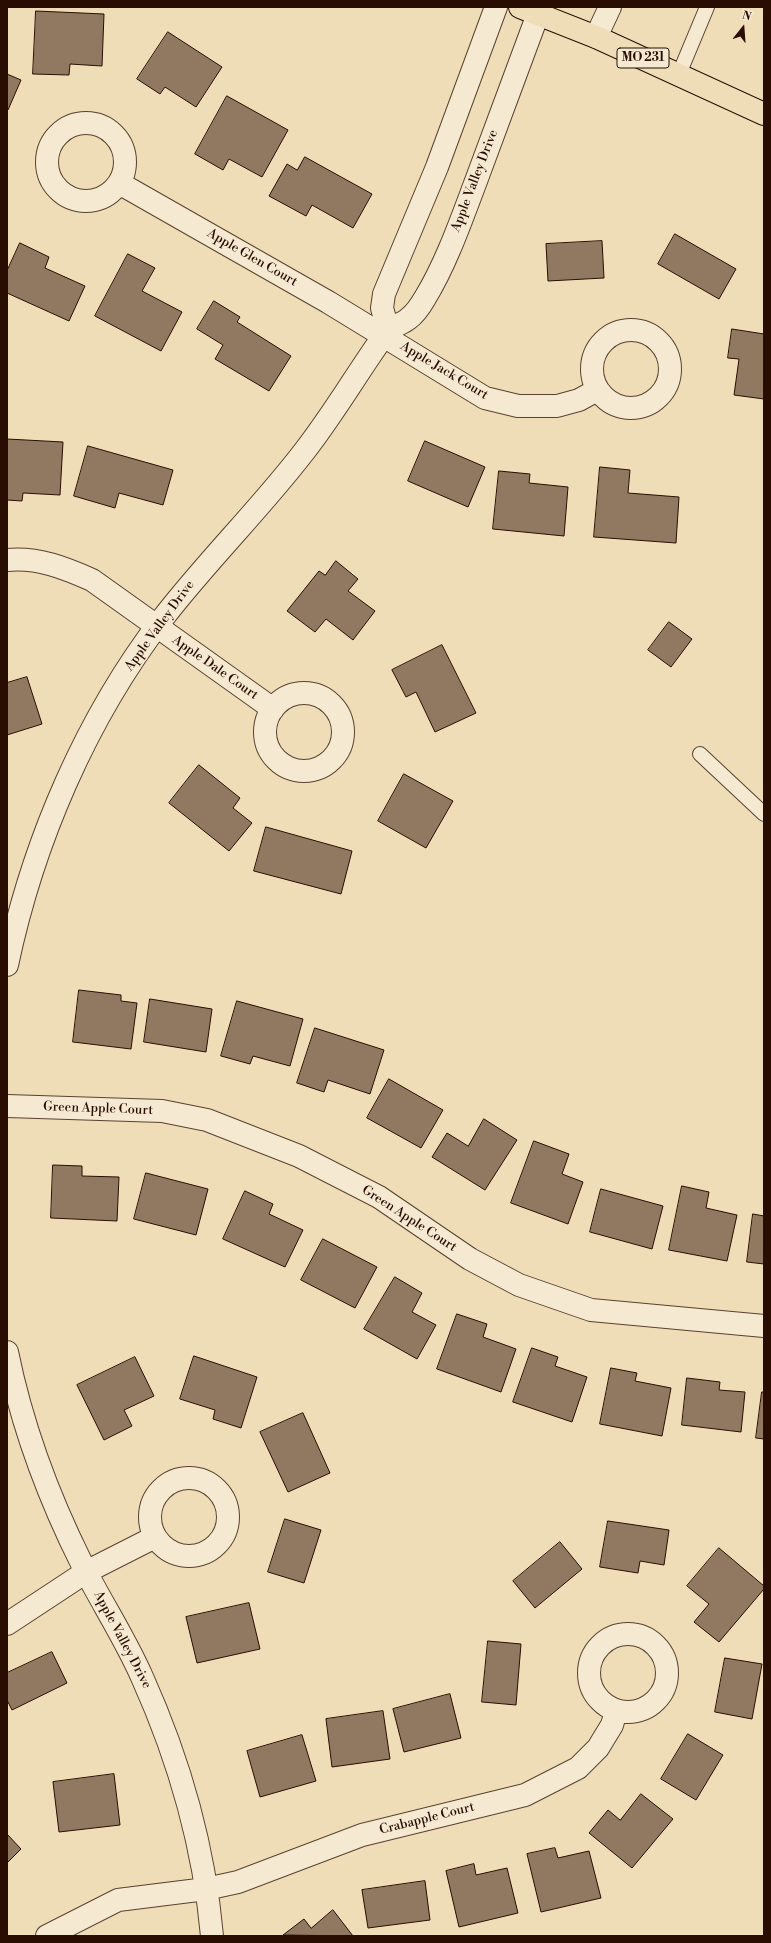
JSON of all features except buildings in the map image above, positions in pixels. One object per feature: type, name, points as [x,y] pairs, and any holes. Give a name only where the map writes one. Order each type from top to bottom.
[{"type":"main road","name":"MO 231","points":[[529,11],[596,37],[764,114]]},
{"type":"street","points":[[386,332],[382,308],[386,287],[437,167],[496,7]]},
{"type":"street","points":[[596,37],[610,7]]},
{"type":"street","name":"Apple Valley Drive","points":[[7,965],[10,941],[30,878],[68,779],[104,710],[157,627],[201,570],[303,453],[354,383],[386,332],[407,321],[425,298],[467,204],[529,11]]},
{"type":"street","name":"Apple Glen Court","points":[[119,183],[386,332]]},
{"type":"street","name":"Apple Jack Court","points":[[386,332],[485,398],[518,406],[557,406],[579,400],[598,390]]},
{"type":"street","name":"Apple Dale Court","points":[[7,560],[42,562],[65,568],[92,580],[273,709]]},
{"type":"street","name":"Green Apple Court","points":[[7,1106],[162,1112],[207,1120],[299,1156],[379,1197],[470,1259],[519,1285],[591,1310],[764,1326]]},
{"type":"street","name":"Apple Valley Drive","points":[[7,1352],[20,1408],[45,1483],[86,1572],[132,1656],[167,1736],[192,1817],[206,1889],[212,1936]]},
{"type":"street","points":[[7,1624],[86,1572],[155,1537]]},
{"type":"street","name":"Crabapple Court","points":[[47,1936],[118,1900],[206,1889],[238,1882],[362,1835],[525,1795],[578,1768],[598,1748],[612,1725],[616,1711]]},
{"type":"lane","points":[[679,74],[707,7]]},
{"type":"lane","points":[[700,754],[764,814]]}]
